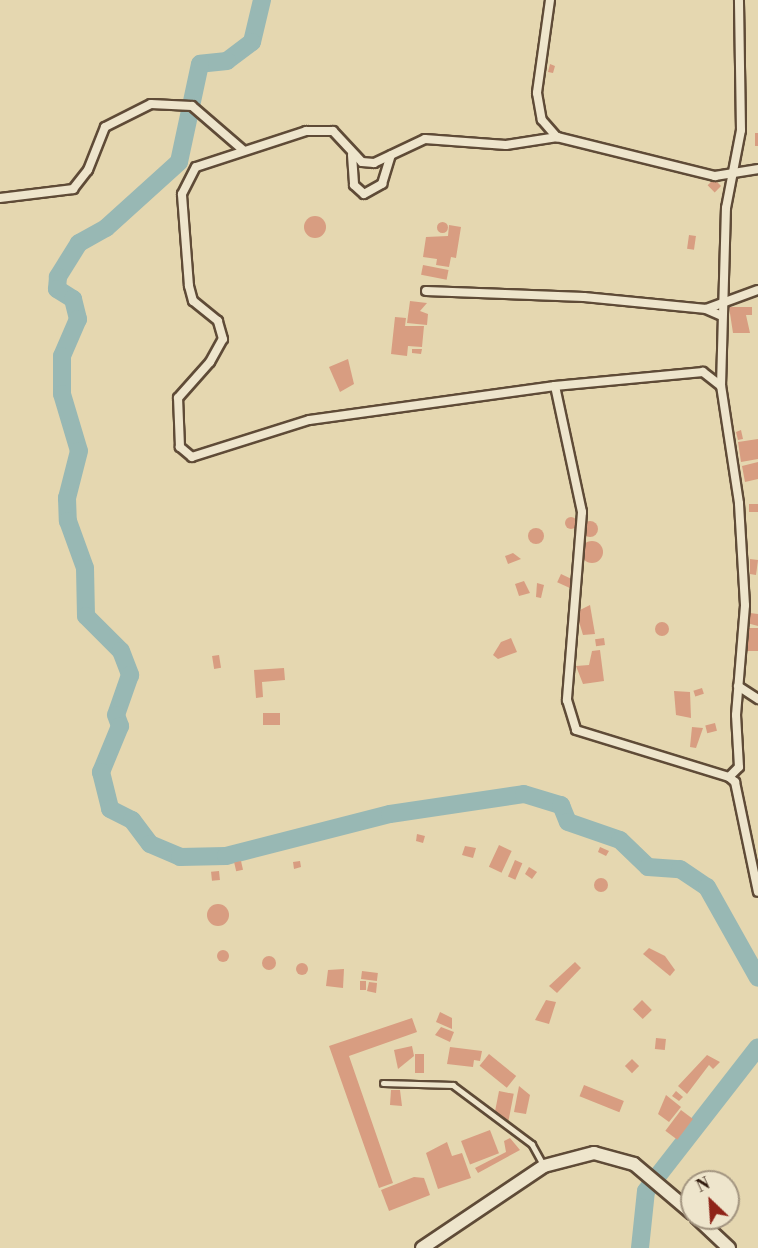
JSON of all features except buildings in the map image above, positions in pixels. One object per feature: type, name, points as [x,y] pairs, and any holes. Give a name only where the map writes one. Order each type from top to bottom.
[{"type":"main road","points":[[422,1248],[544,1166],[594,1153],[634,1164],[680,1202]]},
{"type":"main road","points":[[710,1230],[729,1248]]},
{"type":"street","points":[[550,0],[537,93],[542,120],[556,137]]},
{"type":"street","points":[[729,777],[739,766],[738,686],[744,557],[721,386],[722,316],[730,176],[741,130],[739,0]]},
{"type":"street","points":[[0,198],[73,189],[88,170],[105,127],[151,104],[192,106],[243,150]]},
{"type":"street","points":[[391,155],[382,184],[364,194],[354,184],[352,155],[344,137],[333,131],[306,131],[196,167],[182,194],[189,286],[193,301],[218,321],[223,339],[210,362],[178,398],[184,453],[192,457],[309,420],[555,386],[703,372],[721,386]]},
{"type":"street","points":[[352,155],[374,163],[425,139],[506,146],[530,137],[556,137],[730,176],[758,169]]},
{"type":"street","points":[[706,309],[758,290]]},
{"type":"street","points":[[426,291],[706,309],[722,316]]},
{"type":"street","points":[[555,386],[582,512],[567,700],[576,730],[729,777],[735,782],[758,892]]},
{"type":"street","points":[[738,686],[758,699]]},
{"type":"lane","points":[[383,1083],[453,1085],[532,1144],[544,1166]]},
{"type":"waterway","points":[[262,0],[252,42],[227,61],[200,64],[179,162],[106,228],[79,243],[58,277],[57,289],[73,299],[78,319],[62,356],[62,394],[79,451],[67,498],[68,521],[85,568],[86,616],[121,651],[130,675],[116,715],[120,726],[101,772],[110,809],[132,820],[150,844],[180,857],[226,856],[390,814],[524,794],[561,805],[568,822],[620,840],[648,867],[680,869],[707,887],[758,978]]},
{"type":"waterway","points":[[640,1248],[646,1191],[758,1047]]}]
